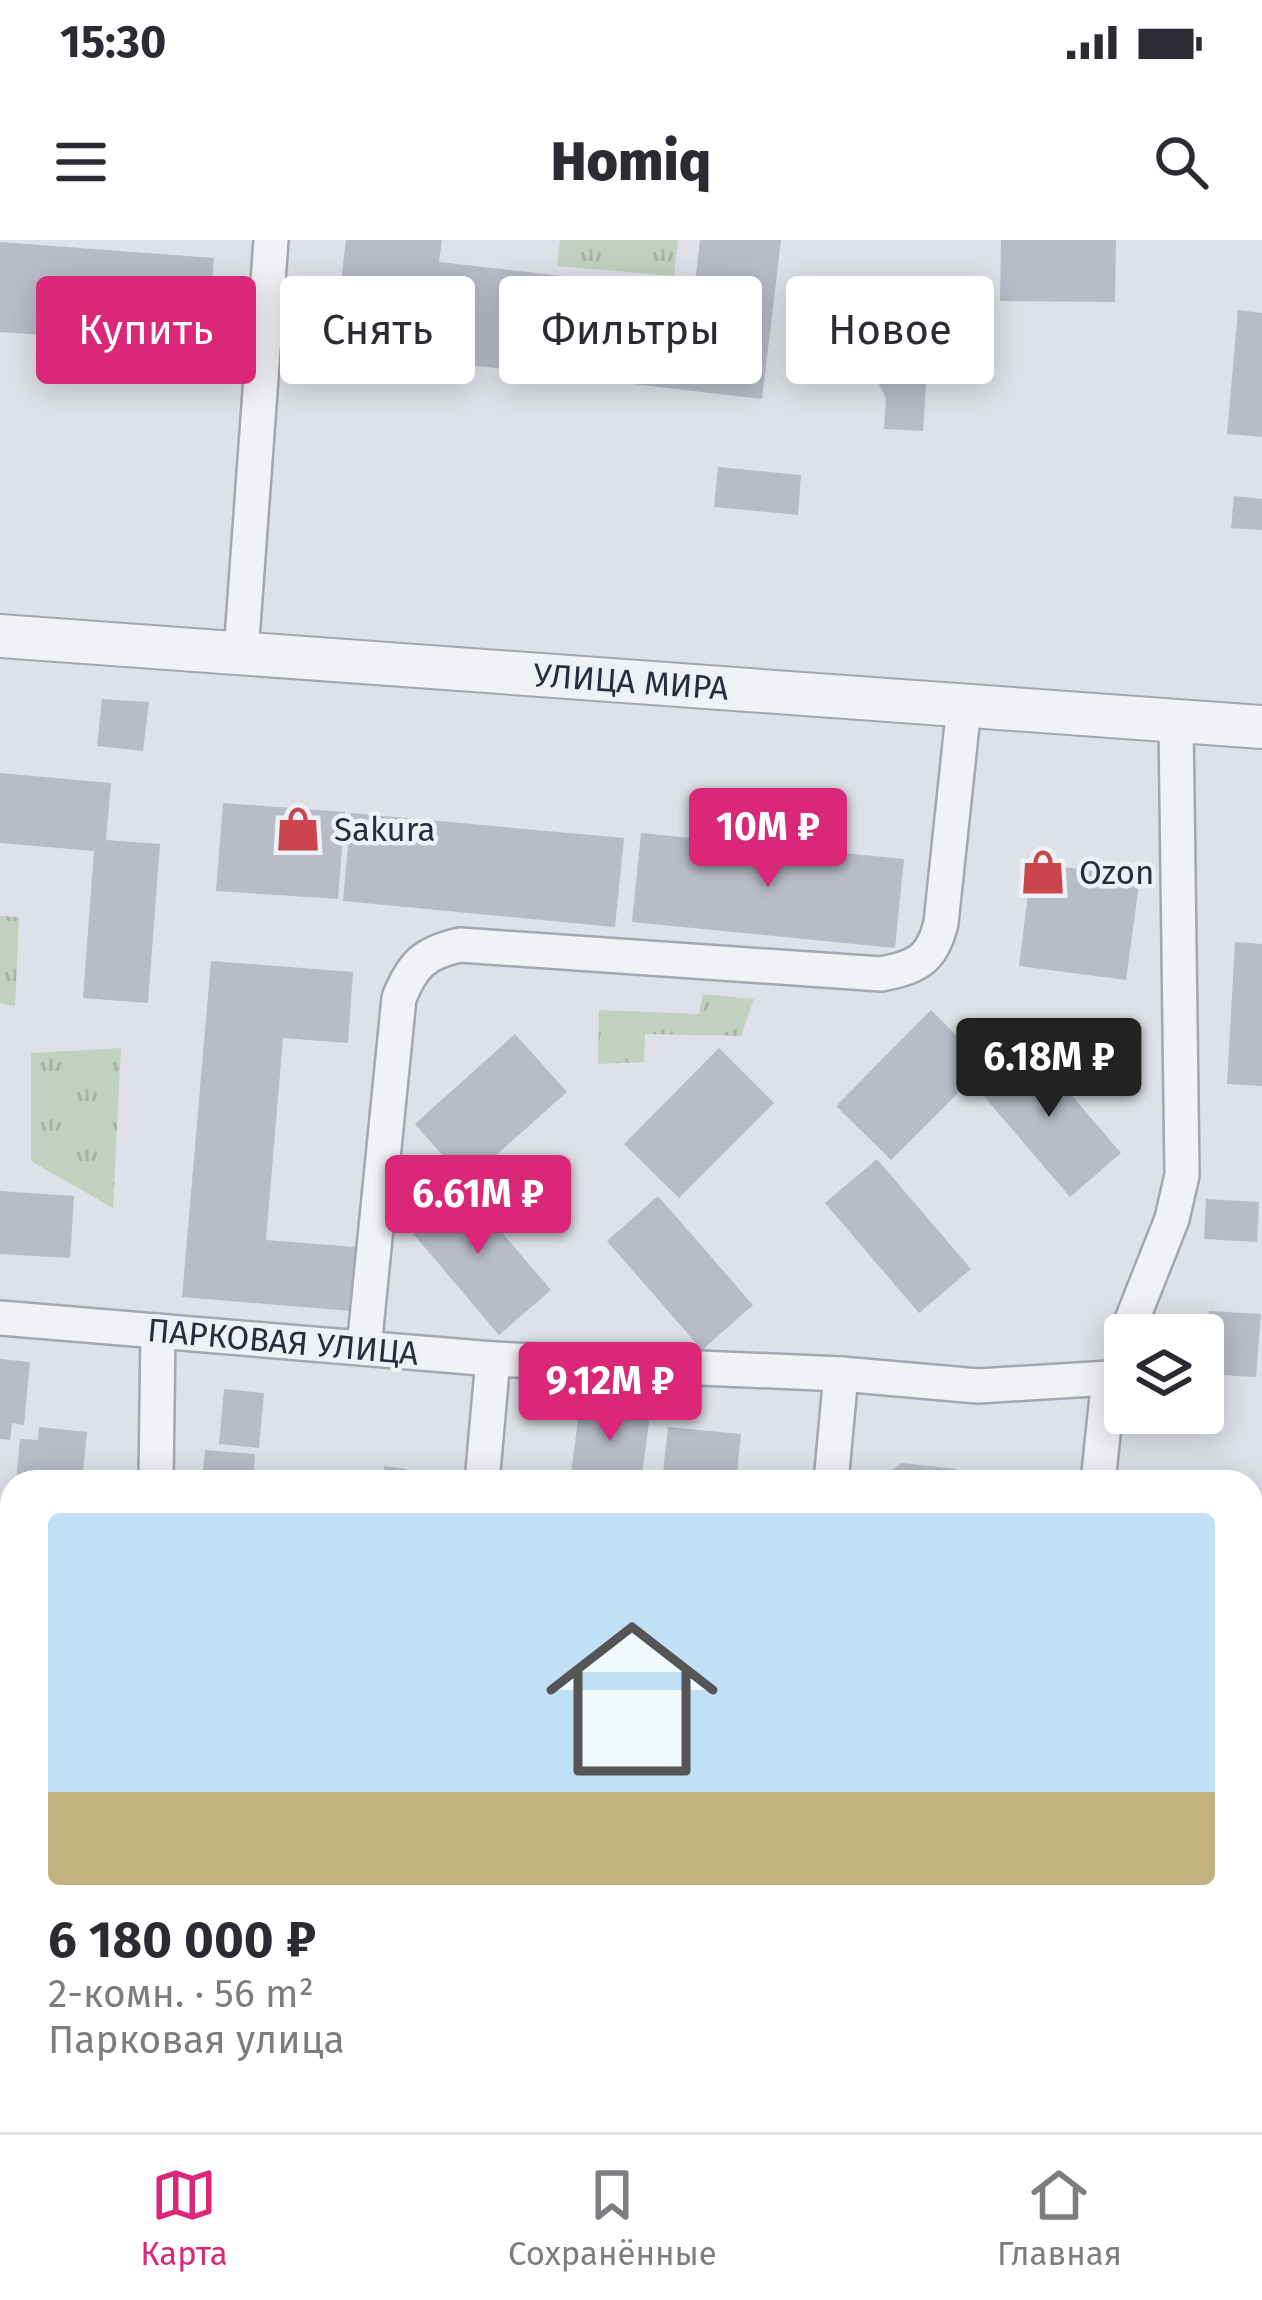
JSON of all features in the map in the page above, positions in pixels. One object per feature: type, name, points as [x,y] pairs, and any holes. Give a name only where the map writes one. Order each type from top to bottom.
[{"type":"street","points":[[242,653],[272,240]]},
{"type":"street","name":"УЛИЦА МИРА","points":[[0,636],[1262,727]]},
{"type":"street","points":[[364,1348],[399,998],[411,970],[428,952],[460,945],[881,974],[917,967],[934,948],[940,922],[964,706]]},
{"type":"street","points":[[1135,1314],[1172,1220],[1182,1175],[1176,721]]},
{"type":"street","name":"ПАРКОВАЯ УЛИЦА","points":[[0,1318],[493,1359],[841,1374],[978,1386],[1104,1378]]},
{"type":"street","points":[[156,1470],[158,1331]]},
{"type":"street","points":[[483,1470],[493,1359]]},
{"type":"street","points":[[832,1470],[841,1374]]},
{"type":"street","points":[[1099,1470],[1104,1425]]},
{"type":"green space","points":[[560,240],[678,240],[674,276],[557,266]]},
{"type":"green space","points":[[0,916],[19,917],[15,1006],[0,1003]]},
{"type":"green space","points":[[703,994],[754,999],[741,1036],[645,1034],[644,1062],[598,1064],[599,1010],[699,1014]]},
{"type":"green space","points":[[121,1048],[113,1208],[31,1161],[31,1053]]},
{"type":"building","points":[[346,240],[442,240],[439,262],[562,276],[499,276],[499,368],[475,366],[475,276],[342,276]]},
{"type":"building","points":[[700,240],[781,240],[762,399],[633,384],[762,384],[762,276],[696,276]]},
{"type":"building","points":[[1001,240],[1116,240],[1115,302],[1000,301]]},
{"type":"building","points":[[0,242],[214,258],[213,276],[36,276],[36,335],[0,332]]},
{"type":"building","points":[[1238,310],[1262,313],[1262,437],[1227,434]]},
{"type":"building","points":[[879,384],[926,384],[923,431],[884,429],[886,399]]},
{"type":"building","points":[[718,467],[801,475],[798,515],[714,507]]},
{"type":"building","points":[[1234,496],[1262,499],[1262,530],[1231,528]]},
{"type":"building","points":[[102,699],[149,702],[143,751],[97,746]]},
{"type":"building","points":[[0,773],[111,783],[106,840],[160,844],[148,1003],[83,998],[94,851],[0,843]]},
{"type":"building","points":[[223,803],[345,812],[338,899],[216,891]]},
{"type":"building","points":[[351,813],[624,838],[615,927],[343,901]]},
{"type":"building","points":[[641,833],[904,859],[895,948],[632,922]]},
{"type":"building","points":[[1032,863],[1140,877],[1126,980],[1019,966]]},
{"type":"building","points":[[1235,942],[1262,944],[1262,1086],[1227,1084]]},
{"type":"building","points":[[211,961],[353,972],[348,1043],[283,1038],[266,1240],[356,1247],[351,1311],[182,1297]]},
{"type":"building","points":[[931,1010],[986,1065],[891,1160],[836,1106]]},
{"type":"building","points":[[515,1034],[567,1092],[466,1182],[415,1124]]},
{"type":"building","points":[[1027,1043],[1121,1153],[1070,1197],[976,1087]]},
{"type":"building","points":[[719,1048],[774,1103],[679,1198],[624,1144]]},
{"type":"building","points":[[877,1159],[971,1269],[919,1313],[825,1203]]},
{"type":"building","points":[[457,1180],[551,1290],[499,1335],[405,1224]]},
{"type":"building","points":[[0,1191],[74,1196],[70,1258],[0,1254]]},
{"type":"building","points":[[658,1196],[753,1305],[702,1350],[607,1241]]},
{"type":"building","points":[[1206,1199],[1259,1202],[1257,1242],[1204,1239]]},
{"type":"building","points":[[1209,1311],[1261,1314],[1256,1377],[1224,1375],[1224,1314]]},
{"type":"building","points":[[0,1359],[30,1362],[24,1425],[12,1423],[10,1440],[0,1439]]},
{"type":"building","points":[[224,1389],[264,1393],[259,1448],[219,1444]]},
{"type":"building","points":[[580,1405],[650,1415],[643,1470],[571,1470]]},
{"type":"building","points":[[39,1427],[87,1432],[83,1470],[17,1470],[20,1439],[38,1440]]},
{"type":"building","points":[[668,1427],[741,1434],[737,1470],[663,1470]]},
{"type":"building","points":[[205,1450],[255,1454],[254,1470],[203,1470]]},
{"type":"building","points":[[902,1463],[956,1469],[956,1470],[892,1470]]},
{"type":"place","name":"Sakura","points":[[298,829]]},
{"type":"place","name":"Ozon","points":[[1043,872]]}]
